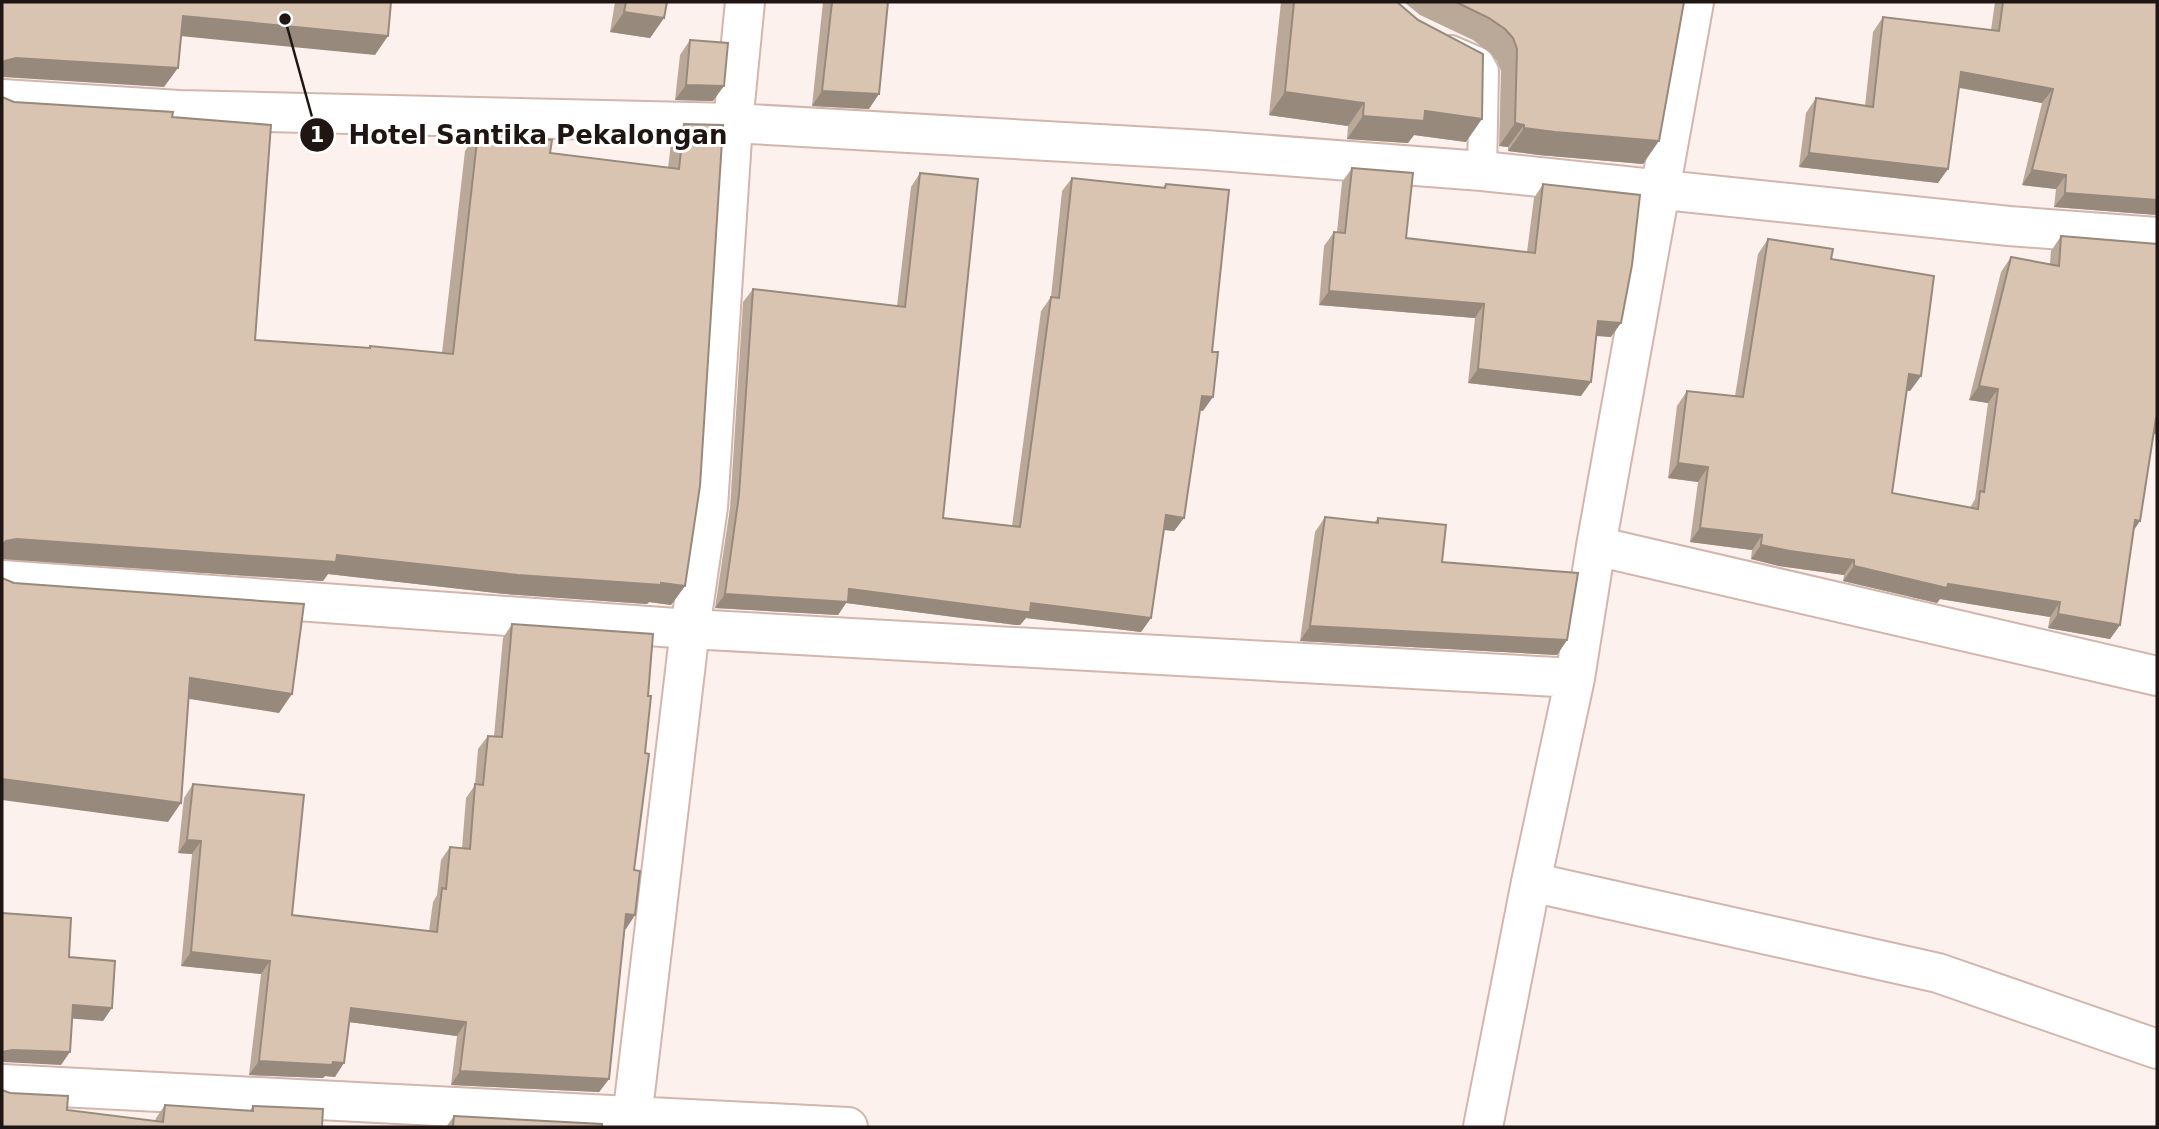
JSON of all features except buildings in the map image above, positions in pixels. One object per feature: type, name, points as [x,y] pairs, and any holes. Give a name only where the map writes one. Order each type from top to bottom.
[{"type":"street","points":[[632,1122],[690,629],[708,507],[733,123],[745,2]]},
{"type":"street","points":[[1483,1127],[1531,882],[1575,678],[1596,546],[1695,2]]},
{"type":"street","points":[[2,99],[179,110],[733,123],[1206,150],[1482,171],[2009,226],[2157,237]]},
{"type":"street","points":[[1596,546],[2157,676]]},
{"type":"street","points":[[2,580],[690,629],[1575,678]]},
{"type":"street","points":[[1531,882],[1938,973],[2157,1049]]},
{"type":"street","points":[[2,1084],[632,1122],[848,1127]]},
{"type":"lane","points":[[1424,37],[1479,62],[1484,71],[1482,171]]},
{"type":"place","name":"Hotel Santika Pekalongan","points":[[285,19]]}]
